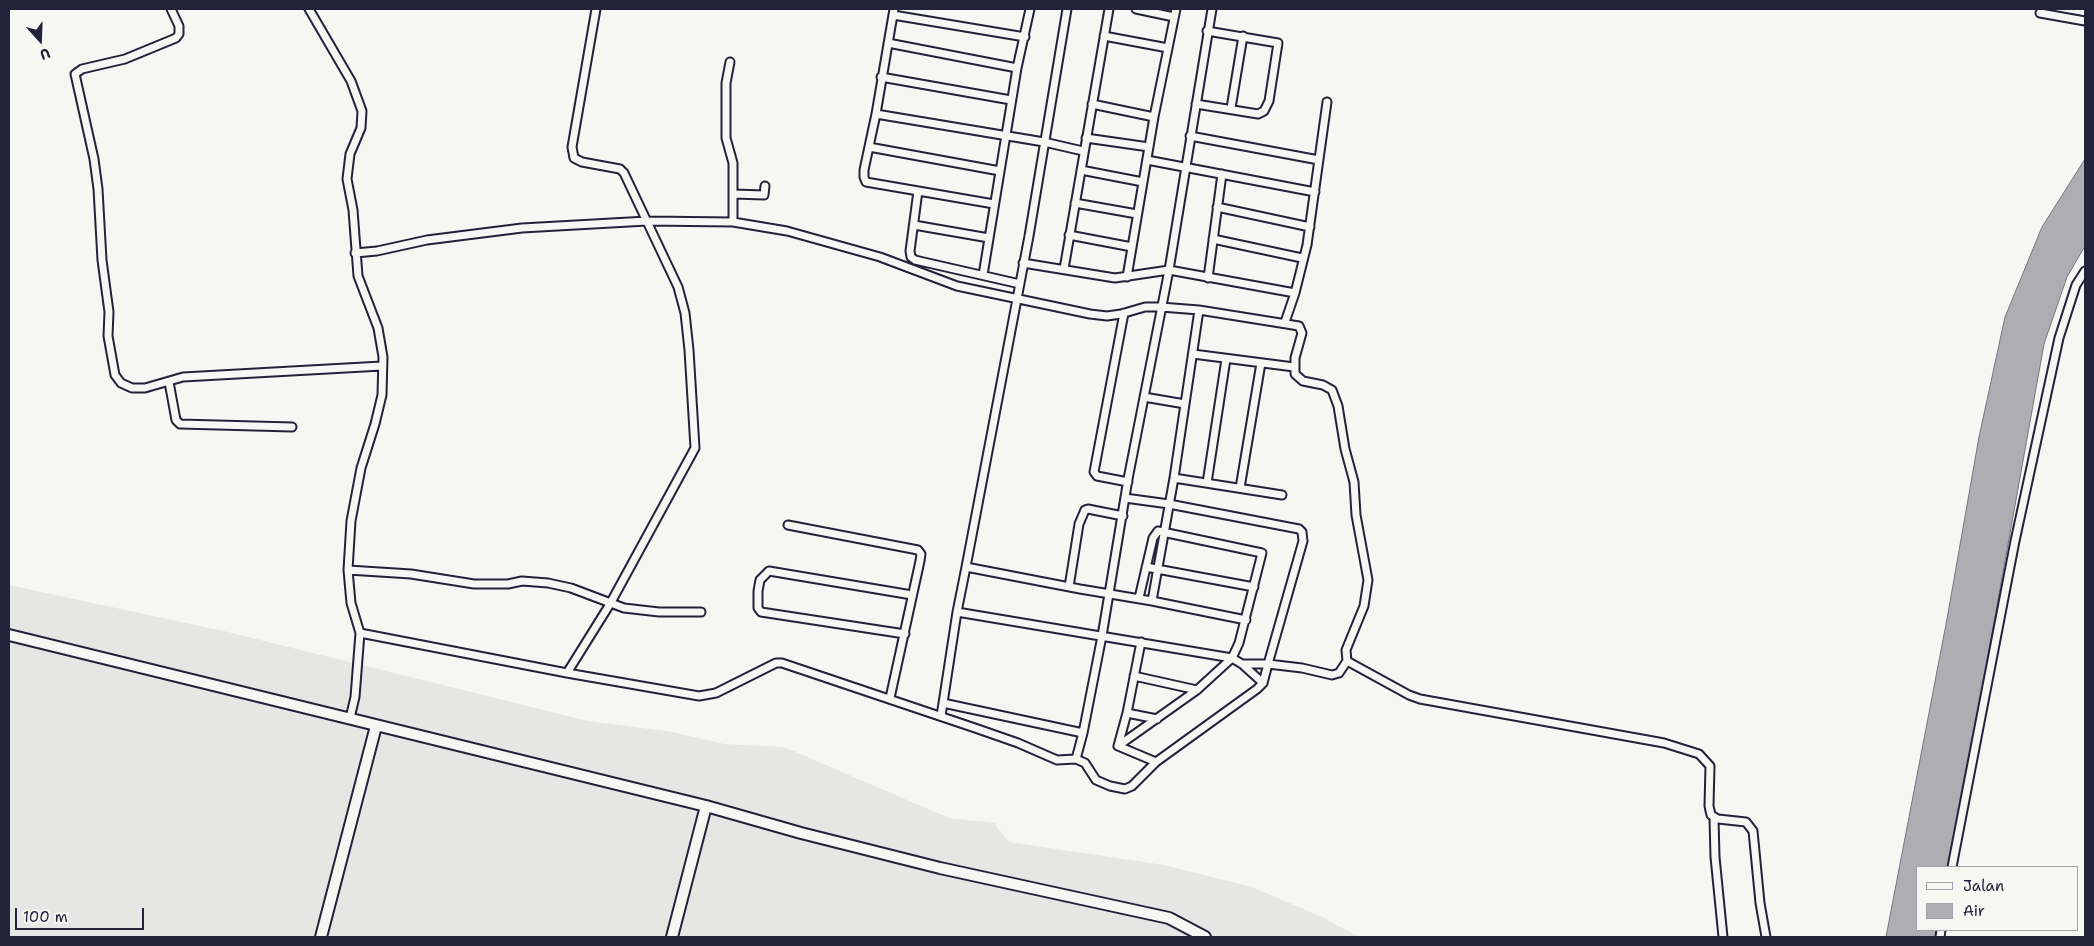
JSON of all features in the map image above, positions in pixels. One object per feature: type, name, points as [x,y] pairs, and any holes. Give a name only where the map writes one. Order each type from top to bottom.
[{"type":"street","points":[[172,9],[180,30],[176,38],[125,59],[82,69],[75,74],[94,159],[98,189],[102,260],[108,312],[108,336],[115,375],[121,383],[132,388],[153,388],[183,377],[323,371],[382,366]]},
{"type":"street","points":[[309,9],[351,81],[362,111],[361,128],[350,154],[347,179],[353,210],[358,276],[380,339],[382,366],[382,395],[361,468],[352,510],[348,570],[351,603],[360,633],[355,697],[350,718]]},
{"type":"street","points":[[566,673],[610,604],[695,448],[689,350],[682,300],[647,221],[620,169],[582,162],[574,158],[572,147],[596,9]]},
{"type":"street","points":[[983,275],[1011,100],[1030,9]]},
{"type":"street","points":[[941,716],[957,612],[1024,263],[1067,9]]},
{"type":"street","points":[[1064,268],[1109,9]]},
{"type":"street","points":[[1136,9],[1174,17]]},
{"type":"street","points":[[1126,277],[1154,117],[1176,9]]},
{"type":"street","points":[[1076,759],[1102,636],[1125,498],[1169,270],[1212,9]]},
{"type":"street","points":[[994,204],[866,182],[864,170],[876,114],[893,12],[1025,37]]},
{"type":"street","points":[[2040,13],[2085,21]]},
{"type":"street","points":[[1196,104],[1261,113],[1267,108],[1269,101],[1278,43],[1207,31]]},
{"type":"street","points":[[1104,36],[1168,48]]},
{"type":"street","points":[[1231,108],[1243,36]]},
{"type":"street","points":[[888,43],[1017,68]]},
{"type":"street","points":[[730,62],[726,83],[726,138],[733,160],[733,222]]},
{"type":"street","points":[[882,77],[1011,100]]},
{"type":"street","points":[[1292,324],[1295,293],[1310,227],[1327,102]]},
{"type":"street","points":[[1092,104],[1154,117]]},
{"type":"street","points":[[876,114],[1005,135],[1083,151]]},
{"type":"street","points":[[1190,136],[1319,160]]},
{"type":"street","points":[[1086,138],[1149,147]]},
{"type":"street","points":[[869,147],[1000,171]]},
{"type":"street","points":[[1147,160],[1315,192]]},
{"type":"street","points":[[1081,170],[1143,182]]},
{"type":"street","points":[[1208,278],[1222,174]]},
{"type":"street","points":[[734,194],[764,195],[765,186]]},
{"type":"street","points":[[918,191],[910,251],[911,257],[915,260],[1020,284]]},
{"type":"street","points":[[1075,203],[1137,214]]},
{"type":"street","points":[[1217,207],[1310,227]]},
{"type":"street","points":[[355,252],[377,251],[427,240],[522,228],[647,221],[733,222],[787,231],[880,257],[957,286],[1104,316],[1124,313],[1145,306],[1200,310],[1292,324],[1302,333],[1294,367],[1298,378],[1323,385],[1334,392],[1342,420],[1345,449],[1354,482],[1356,515],[1368,580],[1364,606],[1346,650],[1347,660],[1339,672],[1332,675],[1302,668],[1268,664],[1242,664]]},
{"type":"street","points":[[914,225],[989,238]]},
{"type":"street","points":[[1069,235],[1132,246]]},
{"type":"street","points":[[1213,239],[1302,258]]},
{"type":"street","points":[[1024,263],[1064,268],[1115,278],[1169,270],[1295,293]]},
{"type":"street","points":[[1952,866],[2014,541],[2055,358],[2076,285],[2085,271]]},
{"type":"street","points":[[1152,601],[1159,569],[1200,310]]},
{"type":"street","points":[[1124,313],[1094,472],[1097,476],[1128,482]]},
{"type":"street","points":[[1193,354],[1294,367]]},
{"type":"street","points":[[1207,484],[1226,359]]},
{"type":"street","points":[[1240,488],[1261,363]]},
{"type":"street","points":[[169,382],[176,420],[180,424],[292,427]]},
{"type":"street","points":[[1144,397],[1185,404]]},
{"type":"street","points":[[1174,478],[1282,495]]},
{"type":"street","points":[[360,633],[566,673],[699,696],[716,693],[776,663],[782,662],[1018,743],[1057,760],[1076,759],[1085,763],[1096,780],[1110,786],[1125,788],[1132,786],[1156,762],[1263,683],[1303,541],[1302,532],[1299,529],[1169,504],[1125,498]]},
{"type":"street","points":[[1069,587],[1079,524],[1085,510],[1123,516]]},
{"type":"street","points":[[788,525],[918,550],[920,561],[890,698]]},
{"type":"street","points":[[1118,746],[1196,690],[1232,658],[1240,643],[1262,555],[1261,552],[1158,531],[1154,534],[1139,598]]},
{"type":"street","points":[[1146,567],[1254,587]]},
{"type":"street","points":[[966,568],[1139,598],[1246,620]]},
{"type":"street","points":[[348,570],[411,574],[474,584],[548,583],[571,588],[610,604],[645,611],[701,612]]},
{"type":"street","points":[[905,634],[761,612],[758,608],[758,591],[760,580],[769,570],[912,595]]},
{"type":"street","points":[[957,612],[1232,658],[1242,664],[1263,683]]},
{"type":"street","points":[[9,635],[706,806],[801,833],[940,868],[1169,918],[1205,937]]},
{"type":"street","points":[[1118,746],[1127,713],[1141,642]]},
{"type":"street","points":[[1347,660],[1409,695],[1420,699],[1664,743],[1699,754],[1710,766],[1709,806],[1714,818],[1714,857],[1723,937]]},
{"type":"street","points":[[1134,676],[1196,690]]},
{"type":"street","points":[[943,703],[1083,733]]},
{"type":"street","points":[[1127,713],[1157,719]]},
{"type":"street","points":[[321,937],[376,726]]},
{"type":"street","points":[[1118,746],[1156,762]]},
{"type":"street","points":[[672,937],[706,806]]},
{"type":"street","points":[[1714,818],[1746,822],[1753,831],[1760,903],[1766,937]]},
{"type":"shaded area","points":[[9,585],[228,632],[588,721],[673,732],[724,744],[784,747],[949,818],[994,823],[1009,842],[1164,865],[1252,887],[1322,917],[1359,937],[9,937]]},
{"type":"water","points":[[2085,159],[2085,246],[2067,277],[2044,344],[1950,866],[1916,866],[1916,931],[1939,931],[1938,937],[1886,937],[1947,619],[1979,437],[2005,317],[2042,227]]}]
